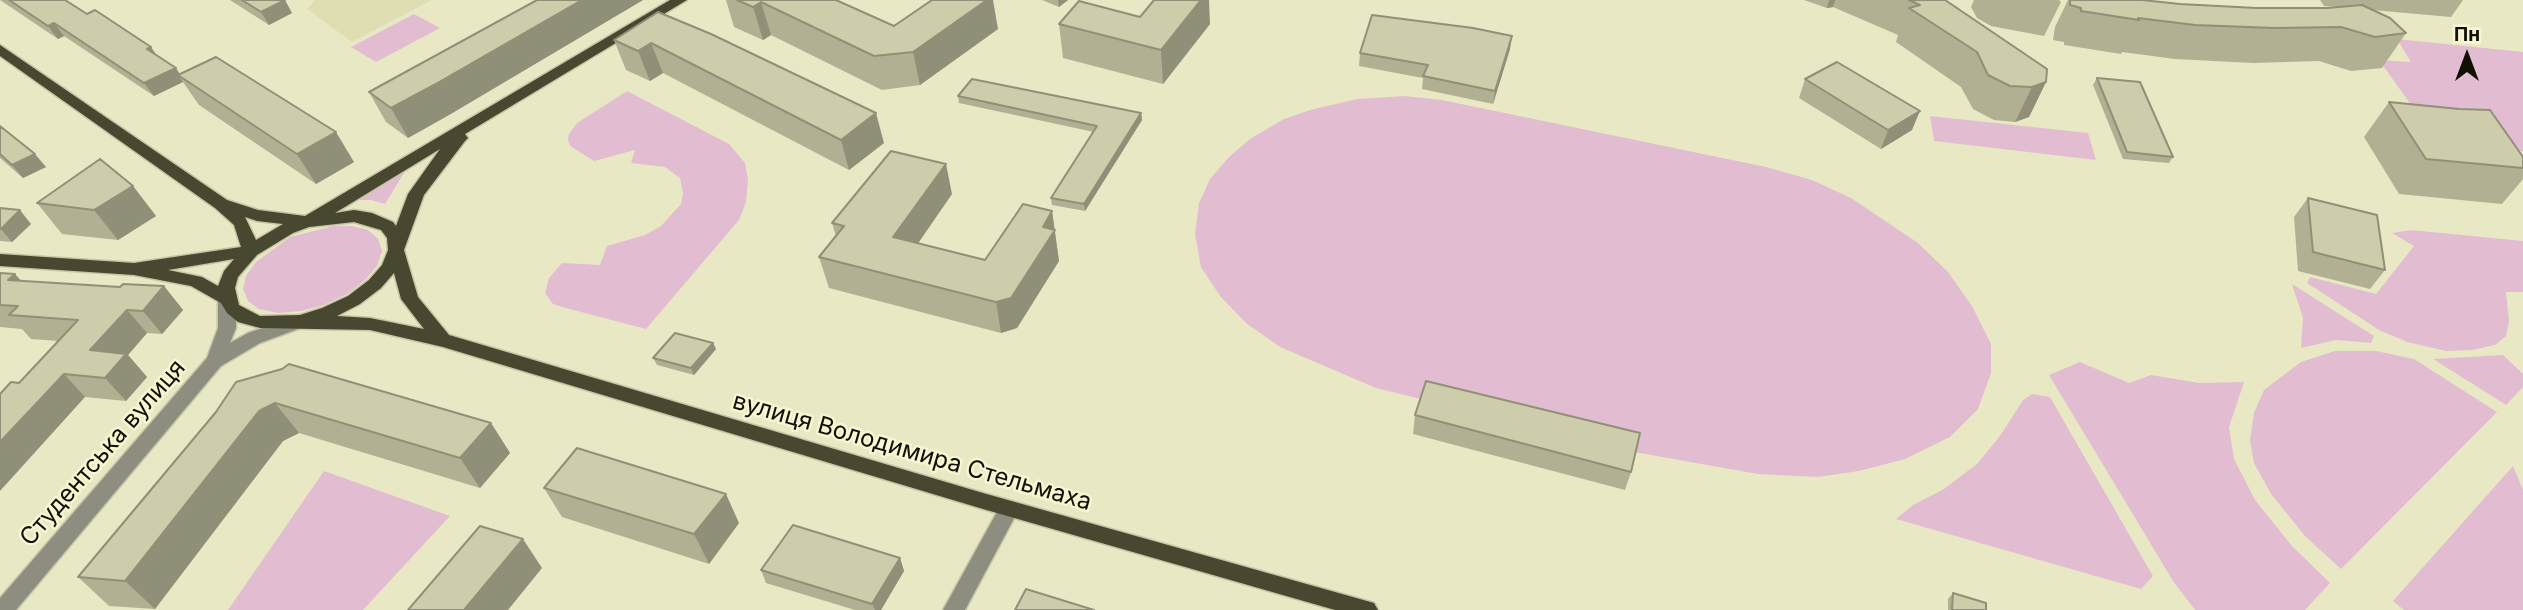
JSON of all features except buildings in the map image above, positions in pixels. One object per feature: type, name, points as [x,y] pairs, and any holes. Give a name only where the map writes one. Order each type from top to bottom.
[{"type":"main road","points":[[478,120],[446,153],[416,194],[390,267],[375,284],[354,300],[328,313],[300,321],[279,323],[252,320],[233,309],[227,299],[226,288],[230,275],[251,251],[277,234],[307,222],[478,120],[680,0]]},
{"type":"main road","points":[[0,50],[221,204],[241,223],[251,251]]},
{"type":"main road","points":[[221,204],[257,215],[307,222],[354,216],[372,219],[387,226],[395,237],[410,299],[443,340]]},
{"type":"main road","points":[[134,270],[251,251]]},
{"type":"main road","points":[[0,260],[134,270],[196,281],[227,299]]},
{"type":"main road","name":"вулиця Володимира Стельмаха","points":[[300,321],[370,324],[443,340],[1009,509],[1367,610]]},
{"type":"street","points":[[215,361],[227,328],[227,299]]},
{"type":"street","points":[[215,361],[254,338],[300,321]]},
{"type":"street","name":"Студентська вулиця","points":[[3,610],[215,361]]},
{"type":"street","points":[[954,610],[1009,509]]},
{"type":"shaded area","points":[[315,0],[432,0],[352,42],[307,9]]},
{"type":"shaded area","points":[[414,14],[440,28],[376,62],[351,47]]},
{"type":"shaded area","points":[[2397,39],[2523,52],[2523,151],[2484,147],[2419,116],[2379,60],[2411,62]]},
{"type":"shaded area","points":[[627,91],[729,144],[745,163],[748,180],[746,202],[739,220],[646,329],[553,304],[545,293],[549,278],[562,263],[600,265],[607,246],[645,235],[661,226],[681,204],[683,193],[680,178],[665,167],[631,163],[635,150],[594,161],[570,146],[569,134],[577,123]]},
{"type":"shaded area","points":[[1405,96],[1442,100],[1766,167],[1812,180],[1851,198],[1918,243],[1948,272],[1972,306],[1991,344],[1991,373],[1978,409],[1950,437],[1905,459],[1859,471],[1818,477],[1758,474],[1634,452],[1376,388],[1280,347],[1246,323],[1220,296],[1201,267],[1195,234],[1199,203],[1210,179],[1229,157],[1250,139],[1284,119],[1357,99]]},
{"type":"shaded area","points":[[1930,116],[2088,133],[2096,160],[1934,141]]},
{"type":"shaded area","points":[[407,168],[385,204],[371,200],[352,200]]},
{"type":"shaded area","points":[[333,226],[352,226],[368,230],[378,239],[382,251],[377,266],[365,280],[347,294],[324,305],[301,311],[278,313],[259,309],[248,301],[243,289],[246,276],[256,262],[290,237]]},
{"type":"shaded area","points":[[2411,230],[2523,241],[2523,292],[2506,292],[2509,321],[2506,336],[2495,345],[2472,350],[2446,351],[2407,342],[2379,330],[2307,283],[2310,277],[2376,294],[2414,246],[2392,233]]},
{"type":"shaded area","points":[[2292,284],[2374,336],[2371,343],[2336,340],[2301,348],[2303,318]]},
{"type":"shaded area","points":[[2335,351],[2376,351],[2414,359],[2497,412],[2341,569],[2305,536],[2271,494],[2254,463],[2250,440],[2254,413],[2264,390],[2301,362]]},
{"type":"shaded area","points":[[2503,355],[2523,374],[2523,387],[2506,405],[2433,359]]},
{"type":"shaded area","points":[[2080,362],[2129,383],[2151,375],[2199,383],[2244,382],[2229,427],[2234,459],[2255,500],[2292,546],[2330,583],[2305,610],[2195,610],[2173,581],[2049,375]]},
{"type":"shaded area","points":[[2032,394],[2050,397],[2153,576],[2141,589],[1896,519],[1913,505],[1944,489],[1977,464],[2000,436],[2023,400]]},
{"type":"shaded area","points":[[2513,466],[2523,490],[2523,610],[2404,610],[2393,601]]},
{"type":"shaded area","points":[[324,471],[450,516],[363,610],[228,610]]}]
